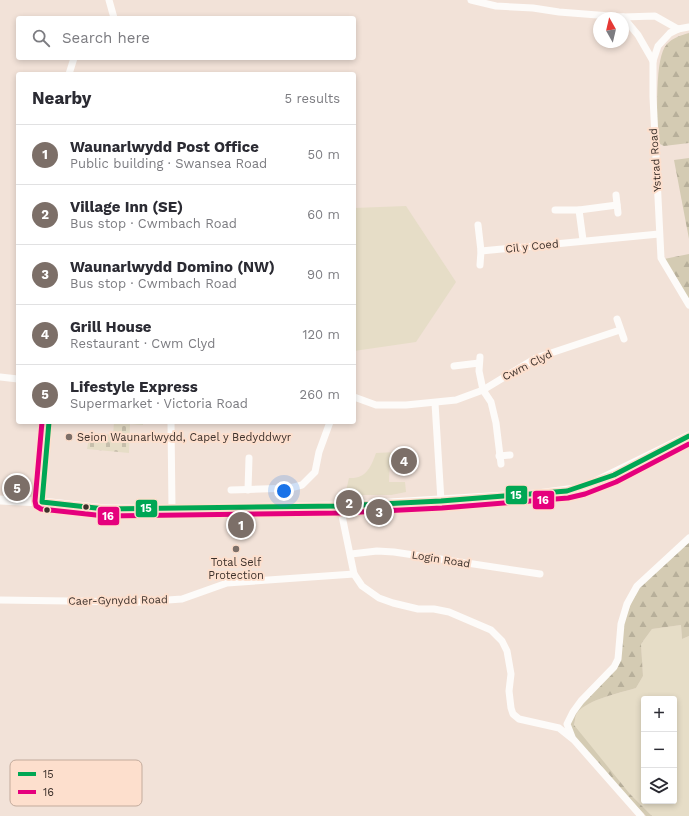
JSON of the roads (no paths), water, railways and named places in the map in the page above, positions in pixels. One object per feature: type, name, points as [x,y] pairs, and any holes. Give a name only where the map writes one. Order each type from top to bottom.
[{"type":"main road","points":[[0,500],[105,508],[172,509],[340,506],[538,494],[583,488],[689,436]]},
{"type":"street","points":[[109,0],[113,16]]},
{"type":"street","points":[[471,0],[496,6],[533,8],[558,12],[593,15]]},
{"type":"street","points":[[629,17],[655,16],[678,29]]},
{"type":"street","points":[[629,24],[638,35],[653,60]]},
{"type":"street","name":"Ystrad Road","points":[[689,27],[678,29],[663,39],[658,46],[653,60],[653,126],[658,171],[661,258],[689,305]]},
{"type":"street","points":[[70,72],[73,60]]},
{"type":"street","points":[[555,210],[617,209],[616,195]]},
{"type":"street","points":[[579,210],[583,240]]},
{"type":"street","points":[[478,224],[481,251],[480,265]]},
{"type":"street","name":"Cil y Coed","points":[[481,251],[583,240],[659,234]]},
{"type":"street","points":[[617,319],[624,339]]},
{"type":"street","name":"Cwm Clyd","points":[[356,398],[376,405],[434,403],[456,400],[483,390],[536,358],[620,330]]},
{"type":"street","points":[[454,366],[480,360],[483,390],[491,402],[496,423],[500,464]]},
{"type":"street","points":[[0,377],[16,379]]},
{"type":"street","points":[[434,403],[441,501]]},
{"type":"street","points":[[42,502],[49,424]]},
{"type":"street","points":[[171,424],[172,509]]},
{"type":"street","points":[[231,490],[290,488],[302,485],[315,472],[319,452],[329,424]]},
{"type":"street","points":[[499,456],[510,455]]},
{"type":"street","points":[[248,490],[249,458]]},
{"type":"street","points":[[340,506],[354,574],[362,586],[379,598],[418,610],[434,609],[449,612],[491,630],[502,642],[507,651],[511,674],[509,691],[513,714],[519,719],[559,728],[574,740]]},
{"type":"street","points":[[641,816],[574,740],[568,731],[567,724],[581,701],[614,667],[618,658],[621,624],[627,604],[637,586],[689,538]]},
{"type":"street","name":"Login Road","points":[[351,554],[378,551],[394,552],[532,569],[540,574]]},
{"type":"street","name":"Caer-Gynydd Road","points":[[0,600],[139,602],[182,599],[227,583],[354,574]]},
{"type":"street","points":[[559,728],[567,724]]},
{"type":"place","name":"Seion Waunarlwydd, Capel y Bedyddwyr","points":[[69,437]]},
{"type":"place","name":"Grill House","points":[[404,461]]},
{"type":"place","name":"Lifestyle Express","points":[[17,488]]},
{"type":"place","name":"Village Inn (SE)","points":[[349,503]]},
{"type":"place","name":"Waunarlwydd Domino (NW)","points":[[379,512]]},
{"type":"place","name":"Waunarlwydd Post Office","points":[[241,525]]},
{"type":"place","name":"Total Self Protection","points":[[236,549]]}]
